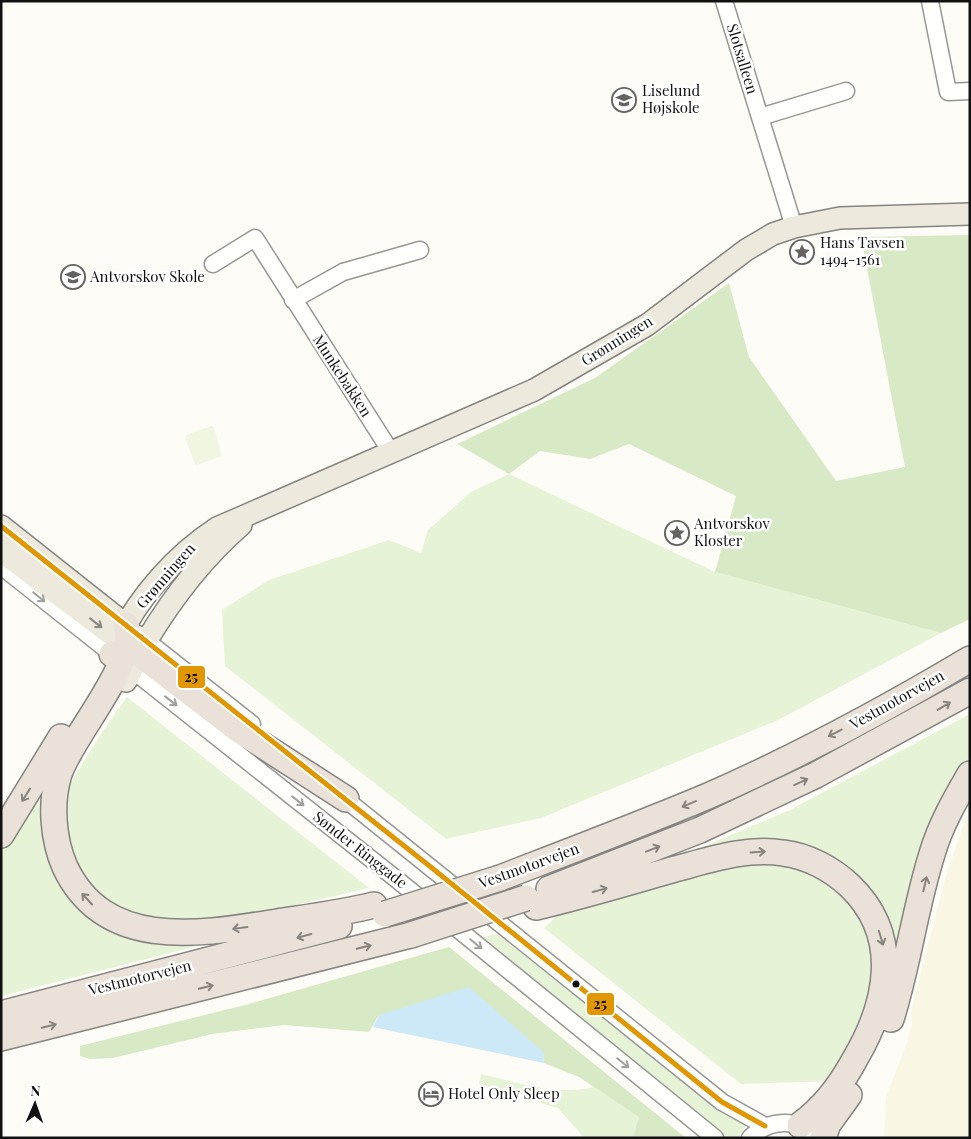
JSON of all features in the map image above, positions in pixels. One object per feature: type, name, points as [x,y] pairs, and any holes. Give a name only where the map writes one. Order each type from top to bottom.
[{"type":"highway","points":[[129,649],[239,730],[346,799]]},
{"type":"highway","points":[[129,649],[70,749],[59,775],[54,825],[60,857],[73,884],[94,907],[124,925],[159,933],[210,932],[380,910]]},
{"type":"highway","points":[[1,835],[129,649]]},
{"type":"highway","name":"Vestmotorvejen","points":[[1,1014],[493,880],[613,835],[710,795],[897,702],[970,659]]},
{"type":"highway","name":"Vestmotorvejen","points":[[1,1038],[531,903],[700,830],[816,775],[970,691]]},
{"type":"highway","points":[[823,1138],[828,1124],[877,1052],[890,1020],[902,983],[932,854],[950,809],[970,774]]},
{"type":"highway","points":[[531,903],[712,859],[764,851],[804,858],[840,876],[855,891],[875,920],[884,949],[885,974],[883,992],[864,1044],[849,1071],[808,1132]]},
{"type":"main road","name":"Grønningen","points":[[129,649],[171,566],[194,543],[217,528],[534,390],[596,356],[647,324],[746,250],[773,234],[794,227],[840,218],[970,214]]},
{"type":"main road","name":"Grønningen","points":[[129,649],[208,557],[244,522],[266,507]]},
{"type":"main road","name":"Sønder Ringgade","points":[[1,526],[129,649]]},
{"type":"main road","points":[[1,551],[129,649]]},
{"type":"street","name":"Slotsalleen","points":[[724,1],[794,227]]},
{"type":"street","points":[[930,1],[948,92],[970,90]]},
{"type":"street","points":[[760,117],[846,91]]},
{"type":"street","name":"Munkebakken","points":[[213,264],[254,238],[391,452]]},
{"type":"street","points":[[293,300],[344,272],[420,250]]},
{"type":"street","name":"Sønder Ringgade","points":[[1,566],[129,649],[388,872],[715,1138]]},
{"type":"street","name":"Sønder Ringgade","points":[[346,799],[722,1102],[765,1126]]},
{"type":"street","points":[[750,1138],[765,1126],[776,1123],[808,1132]]},
{"type":"shaded area","points":[[970,814],[970,1138],[884,1138],[886,1097],[908,1040],[912,1023],[911,1011],[946,876],[964,823]]},
{"type":"green space","points":[[970,235],[970,619],[941,633],[715,572],[736,496],[629,444],[590,459],[540,451],[509,474],[457,444],[595,378],[729,283],[749,357],[836,481],[905,467],[861,237]]},
{"type":"green space","points":[[211,426],[214,427],[222,456],[197,465],[185,438],[186,435]]},
{"type":"green space","points":[[509,474],[715,572],[941,633],[778,720],[541,818],[446,839],[225,666],[222,610],[269,580],[389,540],[421,553],[428,530],[471,492]]},
{"type":"green space","points":[[127,697],[369,888],[261,912],[195,921],[148,918],[124,910],[104,899],[93,889],[76,863],[68,832],[66,817],[67,801],[74,777],[104,729]]},
{"type":"green space","points":[[970,714],[970,756],[943,797],[895,968],[836,863],[677,858],[790,810]]},
{"type":"green space","points":[[59,758],[46,804],[44,838],[47,854],[55,870],[82,909],[233,937],[1,996],[1,850]]},
{"type":"green space","points":[[768,858],[827,877],[870,928],[877,978],[835,1081],[741,1084],[544,928],[561,912],[585,901]]},
{"type":"green space","points":[[498,934],[631,1036],[696,1092],[721,1111],[746,1126],[738,1138],[723,1138],[635,1068],[518,965],[483,937]]},
{"type":"green space","points":[[449,947],[686,1138],[633,1138],[639,1117],[579,1077],[544,1063],[543,1052],[379,1015],[369,1032],[284,1025],[212,1034],[113,1058],[90,1059],[80,1056],[80,1046],[249,1004]]},
{"type":"green space","points":[[481,1074],[552,1089],[566,1090],[594,1087],[640,1117],[633,1138],[584,1138],[558,1108],[533,1101],[520,1094],[508,1093],[479,1084]]},
{"type":"water","points":[[469,987],[543,1052],[544,1063],[373,1027],[379,1015]]},
{"type":"transit line","name":"25","points":[[1,526],[432,868],[722,1102],[765,1126]]},
{"type":"place","name":"Liselund Højskole","points":[[624,100]]},
{"type":"place","name":"Hans Tavsen 1494-1561","points":[[802,252]]},
{"type":"place","name":"Antvorskov Skole","points":[[73,277]]},
{"type":"place","name":"Antvorskov Kloster","points":[[677,533]]},
{"type":"place","name":"Hotel Only Sleep","points":[[431,1094]]}]
